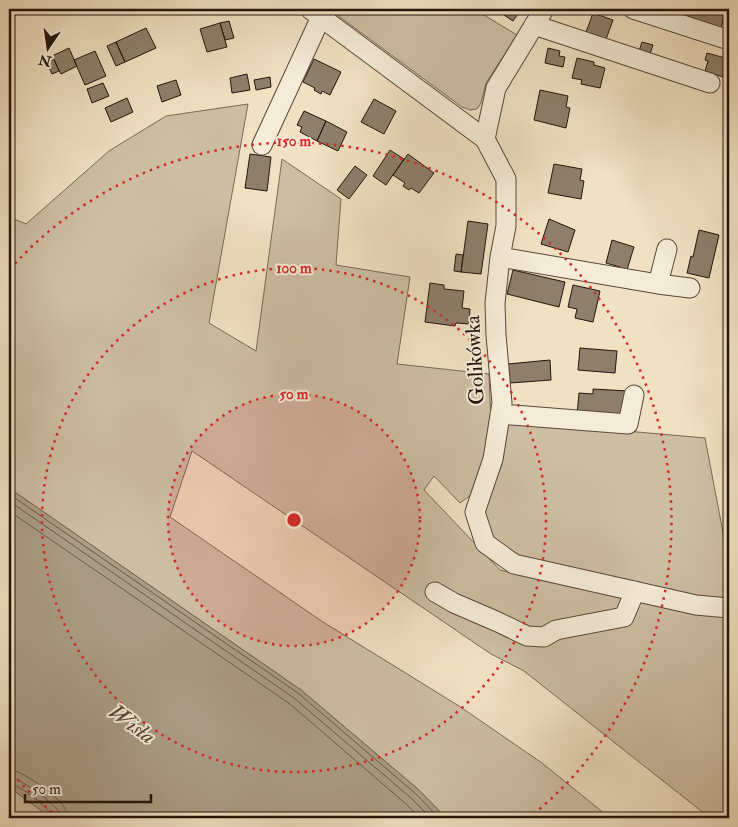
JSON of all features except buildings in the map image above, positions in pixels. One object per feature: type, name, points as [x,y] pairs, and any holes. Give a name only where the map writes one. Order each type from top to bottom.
[{"type":"street","points":[[485,139],[496,88],[544,9]]},
{"type":"street","points":[[633,9],[729,40]]},
{"type":"street","points":[[262,145],[316,13]]},
{"type":"street","name":"Golikówka","points":[[316,13],[485,139],[506,179],[506,226],[500,257],[495,303],[502,403],[493,459],[475,512],[485,543],[514,564],[696,605],[729,608]]},
{"type":"street","points":[[534,25],[710,83]]},
{"type":"street","points":[[658,284],[667,248]]},
{"type":"street","points":[[500,257],[690,288]]},
{"type":"street","points":[[500,414],[628,424],[634,395]]},
{"type":"street","points":[[484,561],[514,564]]},
{"type":"street","points":[[436,592],[454,603],[527,636],[544,638],[556,630],[624,617],[635,591]]},
{"type":"shaded area","points":[[329,9],[474,9],[517,35],[486,83],[481,103],[477,109],[470,110],[462,107]]},
{"type":"shaded area","points":[[248,104],[209,323],[256,351],[282,159],[341,199],[336,265],[410,277],[397,364],[489,374],[491,424],[485,459],[471,495],[460,503],[434,476],[424,490],[500,570],[683,612],[729,617],[729,818],[710,818],[524,671],[491,654],[192,451],[170,517],[323,622],[459,706],[542,763],[610,818],[446,818],[419,790],[301,690],[9,488],[9,217],[26,224],[109,151],[166,116]]},
{"type":"shaded area","points":[[503,420],[705,438],[729,564],[729,601],[698,598],[526,560],[508,553],[493,541],[483,514]]},
{"type":"shaded area","points":[[9,787],[51,818],[9,818]]},
{"type":"water","name":"Wisła","points":[[9,488],[301,690],[419,790],[446,818],[51,818],[9,787]]}]
